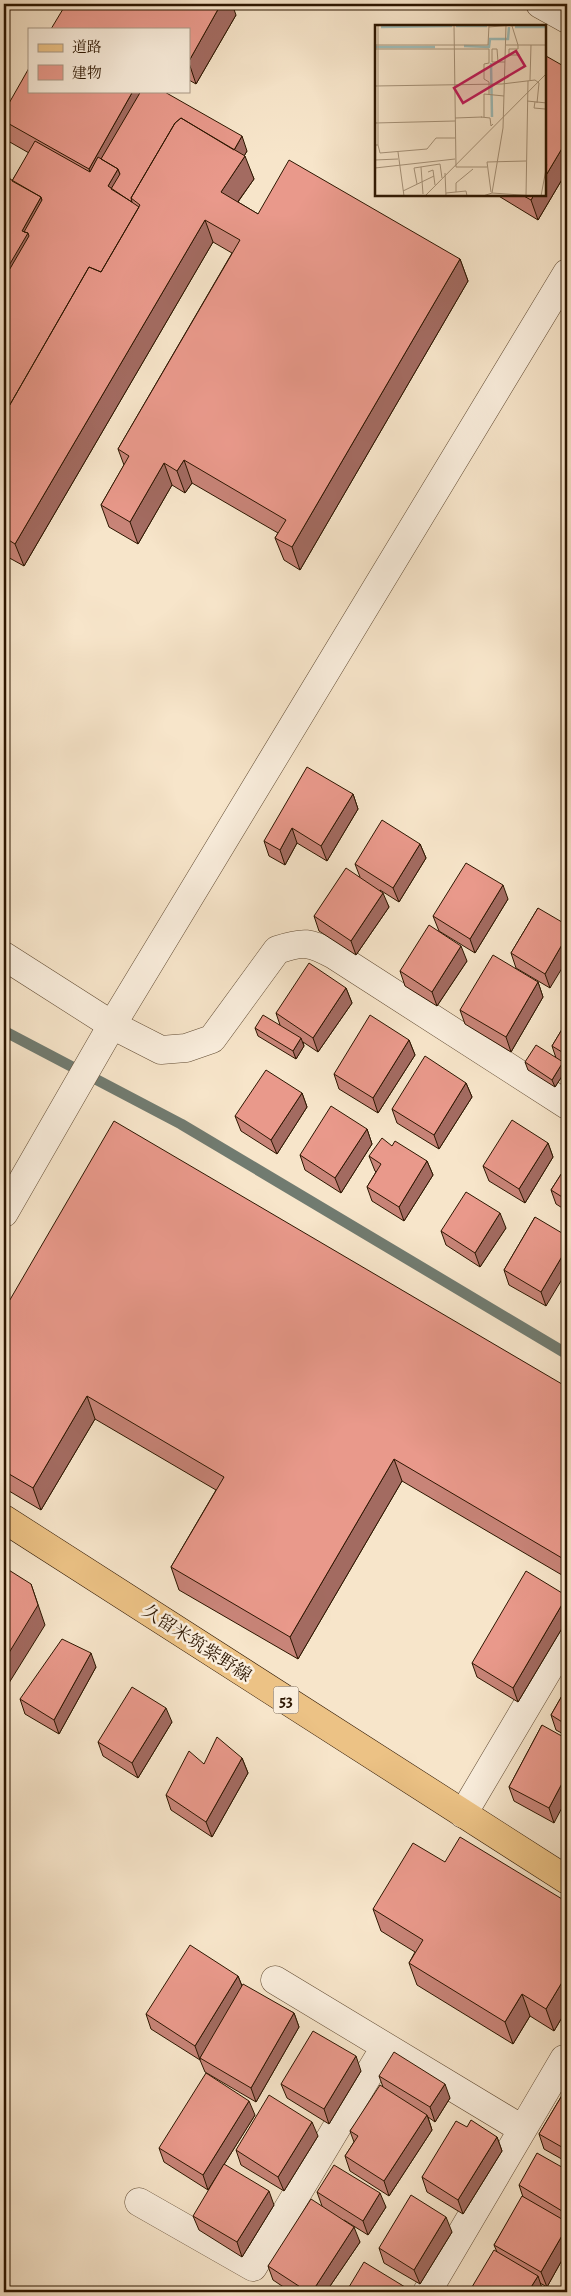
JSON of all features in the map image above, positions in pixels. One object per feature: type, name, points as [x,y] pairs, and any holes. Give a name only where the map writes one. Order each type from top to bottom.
[{"type":"main road","name":"久留米筑紫野線","points":[[4,1519],[567,1880]]},
{"type":"street","points":[[540,4],[567,20]]},
{"type":"street","points":[[4,1213],[112,1026],[567,273]]},
{"type":"street","points":[[4,956],[112,1026],[162,1050],[186,1048],[212,1039],[277,950],[292,945],[312,943],[334,955],[567,1105]]},
{"type":"street","points":[[463,1814],[567,1638]]},
{"type":"street","points":[[275,1980],[522,2129]]},
{"type":"street","points":[[140,2202],[253,2267],[385,2047]]},
{"type":"street","points":[[426,2292],[564,2058],[567,2061]]},
{"type":"building","points":[[66,4],[221,4],[190,59],[190,28],[52,28]]},
{"type":"building","points":[[546,56],[567,68],[567,140],[546,175]]},
{"type":"building","points":[[28,70],[28,92],[132,92],[89,169],[4,121],[4,112]]},
{"type":"building","points":[[140,92],[165,92],[242,136],[234,150],[181,118],[175,123],[131,198],[132,202],[111,189],[120,174],[118,169],[101,159]]},
{"type":"building","points":[[181,118],[245,156],[221,192],[258,214],[289,160],[460,259],[292,547],[275,538],[286,520],[184,460],[177,471],[164,463],[130,522],[101,505],[129,456],[118,449],[240,240],[205,220],[15,544],[4,537],[4,415],[89,267],[101,272],[140,205],[131,198],[175,123]]},
{"type":"building","points":[[35,141],[90,172],[98,157],[118,169],[108,186],[139,207],[101,272],[89,267],[4,415],[4,279],[29,236],[28,233],[24,232],[42,200],[41,197],[12,181]]},
{"type":"building","points":[[4,168],[10,179],[41,197],[22,231],[28,233],[4,274]]},
{"type":"building","points":[[524,196],[533,196],[531,200]]},
{"type":"building","points":[[307,767],[353,794],[321,846],[292,828],[280,850],[264,841]]},
{"type":"building","points":[[382,820],[420,844],[393,888],[355,864]]},
{"type":"building","points":[[466,863],[503,885],[470,939],[433,916]]},
{"type":"building","points":[[346,868],[383,893],[351,941],[314,916]]},
{"type":"building","points":[[538,908],[567,925],[567,936],[545,974],[511,953]]},
{"type":"building","points":[[429,925],[461,946],[432,992],[400,971]]},
{"type":"building","points":[[493,955],[538,982],[506,1037],[460,1010]]},
{"type":"building","points":[[309,963],[346,988],[313,1038],[276,1013]]},
{"type":"building","points":[[263,1015],[301,1038],[293,1051],[255,1028]]},
{"type":"building","points":[[370,1015],[409,1040],[373,1098],[334,1074]]},
{"type":"building","points":[[567,1021],[567,1055],[552,1046]]},
{"type":"building","points":[[536,1045],[563,1062],[552,1080],[525,1062]]},
{"type":"building","points":[[425,1056],[466,1083],[434,1135],[392,1109]]},
{"type":"building","points":[[266,1070],[302,1093],[271,1140],[235,1116]]},
{"type":"building","points":[[331,1106],[367,1129],[335,1178],[300,1155]]},
{"type":"building","points":[[512,1120],[548,1143],[519,1189],[483,1166]]},
{"type":"building","points":[[114,1121],[567,1387],[567,1561],[394,1459],[290,1637],[171,1567],[224,1477],[87,1396],[33,1488],[4,1471],[4,1310]]},
{"type":"building","points":[[382,1138],[392,1146],[395,1141],[427,1161],[399,1207],[367,1187],[381,1164],[369,1156]]},
{"type":"building","points":[[567,1165],[567,1200],[551,1190]]},
{"type":"building","points":[[466,1192],[500,1213],[475,1253],[441,1231]]},
{"type":"building","points":[[535,1217],[567,1236],[567,1248],[541,1292],[504,1270]]},
{"type":"building","points":[[4,1567],[31,1584],[38,1605],[4,1661]]},
{"type":"building","points":[[526,1571],[567,1596],[513,1688],[472,1663]]},
{"type":"building","points":[[62,1639],[91,1653],[54,1720],[20,1699]]},
{"type":"building","points":[[132,1687],[166,1708],[132,1763],[98,1742]]},
{"type":"building","points":[[567,1687],[567,1725],[551,1715]]},
{"type":"building","points":[[542,1725],[567,1739],[567,1774],[549,1808],[509,1787]]},
{"type":"building","points":[[217,1737],[242,1758],[206,1822],[166,1795],[189,1751],[204,1764]]},
{"type":"building","points":[[460,1837],[567,1902],[567,1974],[546,2009],[522,1994],[505,2022],[409,1963],[423,1940],[373,1909],[413,1843],[445,1862]]},
{"type":"building","points":[[190,1945],[238,1976],[195,2046],[146,2014]]},
{"type":"building","points":[[243,1984],[294,2013],[251,2088],[200,2058]]},
{"type":"building","points":[[313,2031],[356,2056],[324,2109],[281,2084]]},
{"type":"building","points":[[394,2052],[445,2084],[430,2107],[379,2076]]},
{"type":"building","points":[[206,2073],[249,2101],[203,2175],[159,2148]]},
{"type":"building","points":[[380,2085],[427,2115],[384,2181],[345,2156],[358,2136],[350,2131]]},
{"type":"building","points":[[567,2087],[567,2150],[539,2134]]},
{"type":"building","points":[[269,2095],[312,2122],[278,2177],[236,2150]]},
{"type":"building","points":[[471,2120],[497,2137],[458,2200],[422,2177],[456,2121],[467,2127]]},
{"type":"building","points":[[537,2153],[567,2170],[567,2214],[519,2185]]},
{"type":"building","points":[[224,2164],[269,2191],[237,2242],[193,2216]]},
{"type":"building","points":[[334,2165],[380,2193],[363,2221],[317,2192]]},
{"type":"building","points":[[411,2195],[446,2217],[414,2270],[379,2248]]},
{"type":"building","points":[[522,2196],[567,2222],[567,2227],[541,2272],[494,2245]]},
{"type":"building","points":[[311,2199],[354,2227],[312,2292],[308,2292],[268,2266]]},
{"type":"building","points":[[494,2250],[538,2276],[528,2292],[469,2292]]},
{"type":"building","points":[[364,2262],[405,2287],[402,2292],[346,2292]]},
{"type":"waterway","points":[[4,1031],[181,1124],[567,1354]]}]
